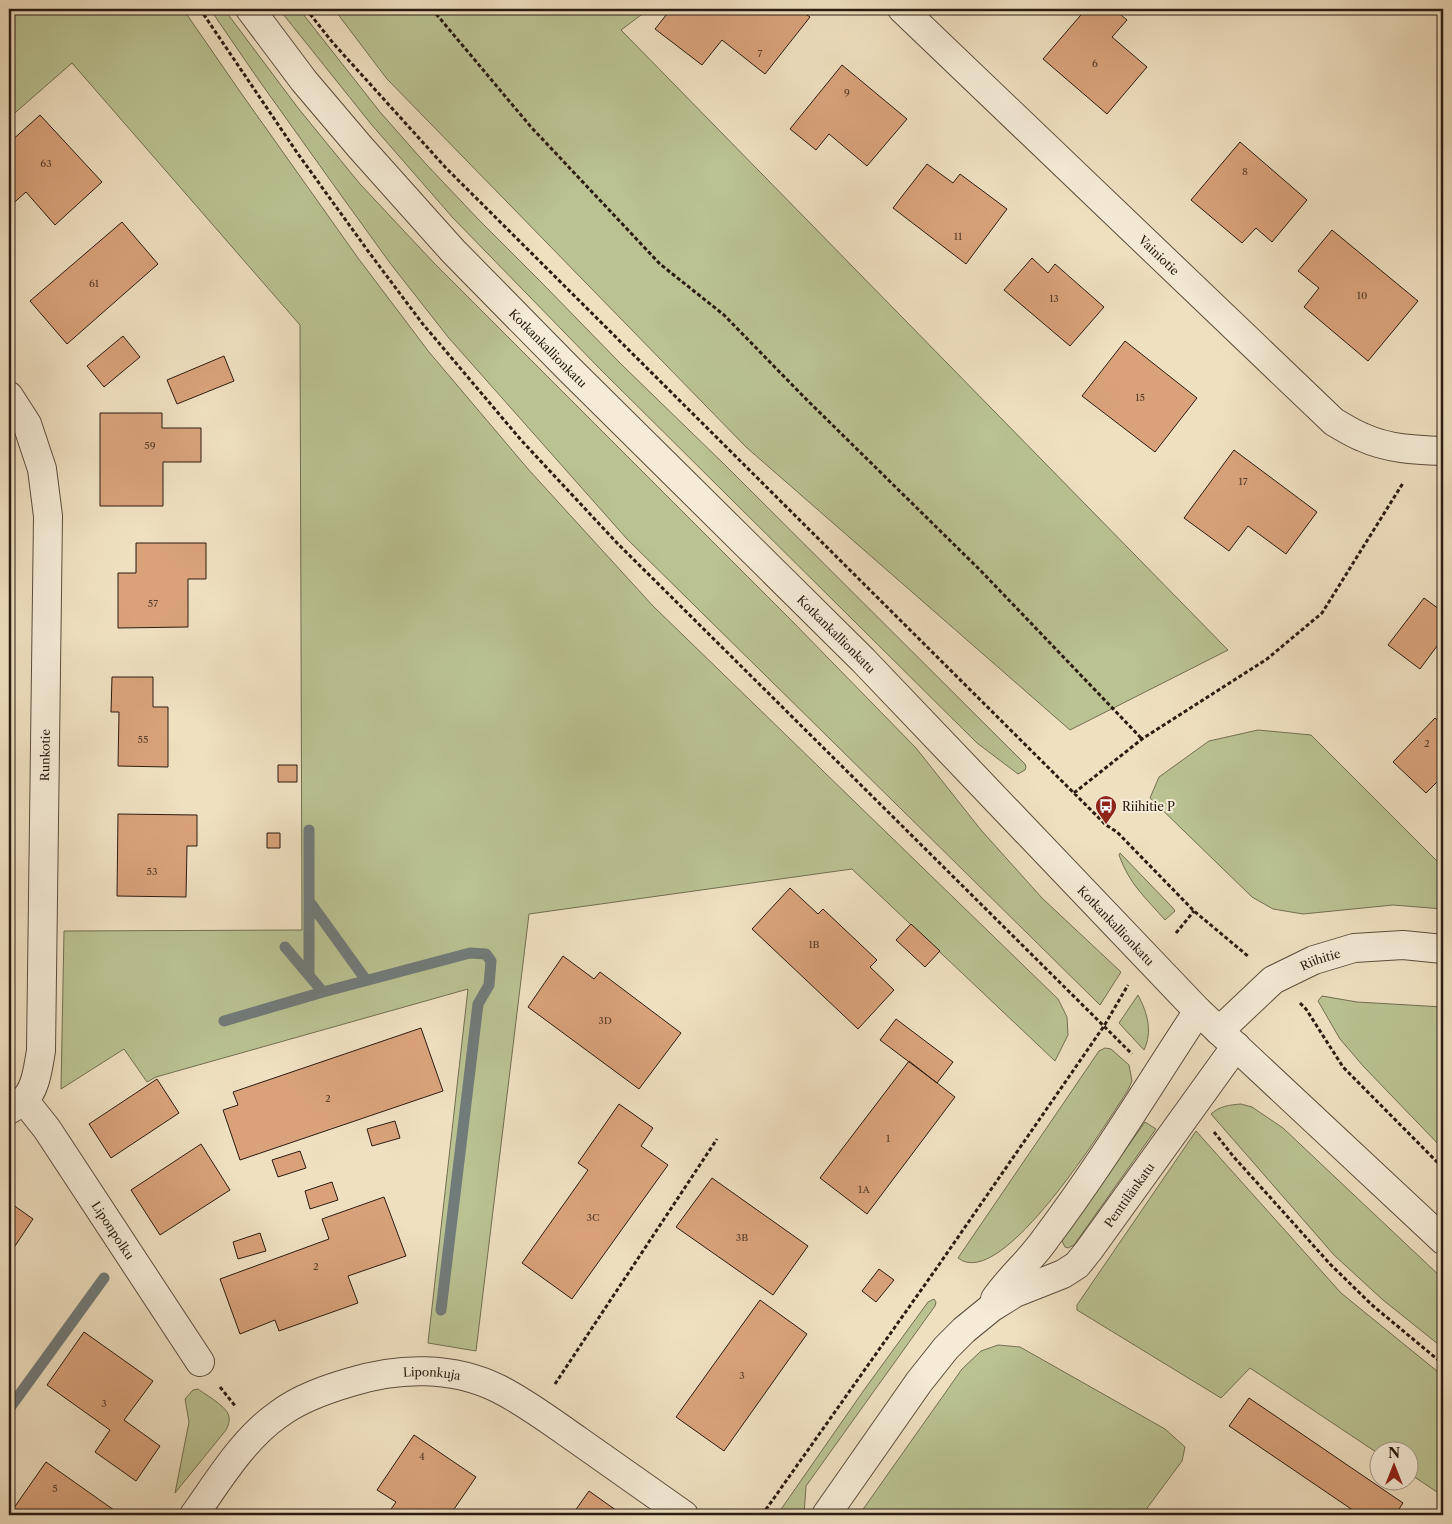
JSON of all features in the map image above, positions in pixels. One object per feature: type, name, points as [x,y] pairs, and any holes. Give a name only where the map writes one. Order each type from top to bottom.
[{"type":"street","name":"Kotkankallionkatu","points":[[250,9],[304,81],[360,148],[453,250],[569,369],[863,660],[1198,1010],[1443,1240]]},
{"type":"street","name":"Vainiotie","points":[[902,9],[1334,422],[1361,437],[1388,447],[1443,451]]},
{"type":"street","name":"Runkotie","points":[[9,396],[27,424],[42,469],[48,516],[41,1051],[37,1073],[31,1090],[16,1105]]},
{"type":"street","name":"Riihitie","points":[[1227,1038],[1273,980],[1314,960],[1354,948],[1403,945],[1443,949]]},
{"type":"street","name":"Penttilänkatu","points":[[991,1308],[1004,1286],[1046,1239],[1198,1010]]},
{"type":"street","name":"Penttilänkatu","points":[[826,1515],[919,1382],[946,1348],[964,1330],[991,1308],[1015,1293],[1063,1274],[1077,1265],[1095,1242],[1227,1038]]},
{"type":"street","name":"Liponpolku","points":[[16,1105],[47,1129],[200,1362]]},
{"type":"street","name":"Liponkuja","points":[[194,1515],[243,1449],[256,1434],[279,1414],[306,1398],[364,1378],[396,1372],[433,1371],[464,1376],[498,1388],[537,1412],[684,1515]]},
{"type":"path","points":[[200,9],[298,154],[368,251],[422,323],[521,440],[618,544],[1134,1056]]},
{"type":"path","points":[[306,9],[333,43],[446,168],[1106,825],[1117,832],[1194,911],[1246,953]]},
{"type":"path","points":[[432,9],[530,127],[660,264],[724,315],[812,405],[981,571],[1142,739]]},
{"type":"path","points":[[1074,793],[1142,739],[1267,659],[1322,613],[1403,482],[1409,450]]},
{"type":"path","points":[[1176,933],[1194,911]]},
{"type":"path","points":[[762,1515],[936,1269],[1104,1026],[1130,982]]},
{"type":"path","points":[[1306,1009],[1343,1067],[1443,1168]]},
{"type":"path","points":[[1210,1127],[1233,1156],[1330,1264],[1372,1305],[1443,1364]]},
{"type":"path","points":[[537,1412],[717,1139]]},
{"type":"path","points":[[200,1362],[256,1434]]},
{"type":"green space","points":[[9,9],[183,9],[358,258],[429,352],[528,469],[653,606],[1058,999],[1067,1017],[1068,1035],[1055,1061],[852,869],[529,914],[476,1351],[428,1343],[468,989],[156,1077],[147,1082],[124,1049],[61,1089],[64,931],[302,930],[300,325],[72,63],[9,118]]},
{"type":"green space","points":[[210,9],[224,9],[298,108],[360,184],[434,263],[790,619],[916,748],[981,830],[1042,898],[1121,972],[1100,1005],[627,539],[448,337],[390,263]]},
{"type":"green space","points":[[279,9],[299,9],[380,112],[479,220],[621,364],[1025,764],[1025,770],[1018,774],[977,743],[601,370],[453,218],[371,124]]},
{"type":"green space","points":[[334,9],[649,9],[621,30],[1228,650],[1070,730],[746,447],[387,79]]},
{"type":"green space","points":[[1258,730],[1311,735],[1443,867],[1443,909],[1393,905],[1303,914],[1273,909],[1252,897],[1150,798],[1159,777],[1209,741]]},
{"type":"green space","points":[[1120,853],[1175,911],[1165,920],[1133,883],[1123,865]]},
{"type":"green space","points":[[1138,995],[1148,1022],[1147,1043],[1144,1050],[1119,1023]]},
{"type":"green space","points":[[1322,996],[1357,1002],[1443,1007],[1443,1149],[1364,1067],[1340,1039],[1318,1001]]},
{"type":"green space","points":[[1105,1048],[1111,1049],[1129,1065],[1132,1081],[1099,1135],[1052,1199],[1026,1229],[1000,1251],[977,1262],[958,1258],[1099,1051]]},
{"type":"green space","points":[[1241,1104],[1252,1107],[1283,1128],[1443,1279],[1443,1348],[1383,1300],[1334,1255],[1211,1114],[1225,1106]]},
{"type":"green space","points":[[1145,1122],[1156,1129],[1074,1245],[1068,1248],[1065,1247],[1062,1241],[1064,1236]]},
{"type":"green space","points":[[1196,1131],[1341,1293],[1443,1376],[1443,1496],[1420,1481],[1420,1442],[1370,1442],[1370,1448],[1250,1368],[1221,1398],[1077,1310],[1077,1305]]},
{"type":"green space","points":[[934,1299],[936,1302],[935,1306],[806,1486],[804,1515],[777,1515],[864,1390],[928,1302]]},
{"type":"green space","points":[[998,1345],[1020,1347],[1165,1429],[1185,1447],[1182,1461],[1142,1515],[859,1515],[962,1369],[981,1351]]},
{"type":"green space","points":[[198,1389],[225,1409],[228,1413],[229,1422],[226,1430],[175,1493],[189,1422],[185,1399],[193,1390]]},
{"type":"building","points":[[671,9],[798,9],[810,17],[765,74],[722,40],[702,65],[655,29]]},
{"type":"building","points":[[1086,9],[1114,9],[1127,20],[1112,37],[1147,67],[1107,114],[1043,59]]},
{"type":"building","points":[[842,65],[907,119],[867,166],[829,134],[816,150],[790,129]]},
{"type":"building","points":[[40,115],[102,182],[55,225],[26,192],[9,207],[9,143]]},
{"type":"building","points":[[1240,142],[1307,200],[1272,242],[1256,228],[1242,243],[1191,200]]},
{"type":"building","points":[[927,164],[953,183],[960,174],[1007,209],[966,264],[893,208]]},
{"type":"building","points":[[122,222],[158,264],[67,344],[30,301]]},
{"type":"building","points":[[1332,230],[1418,301],[1368,361],[1304,307],[1319,288],[1298,271]]},
{"type":"building","points":[[1032,258],[1048,273],[1055,264],[1104,307],[1070,346],[1004,290]]},
{"type":"building","points":[[123,336],[140,357],[104,387],[87,366]]},
{"type":"building","points":[[1125,341],[1197,398],[1155,452],[1082,396]]},
{"type":"building","points":[[224,356],[234,381],[177,404],[167,380]]},
{"type":"building","points":[[100,413],[162,413],[162,428],[201,428],[201,462],[163,462],[163,506],[100,506]]},
{"type":"building","points":[[1234,450],[1317,512],[1286,554],[1248,526],[1229,551],[1184,518]]},
{"type":"building","points":[[136,543],[206,543],[206,579],[188,579],[188,627],[118,628],[118,573],[136,573]]},
{"type":"building","points":[[1424,598],[1443,612],[1443,638],[1420,669],[1388,645]]},
{"type":"building","points":[[112,677],[153,677],[153,707],[168,707],[168,767],[118,766],[119,712],[111,712]]},
{"type":"building","points":[[1435,718],[1443,725],[1443,782],[1440,779],[1426,793],[1393,762]]},
{"type":"building","points":[[278,765],[297,765],[297,782],[278,782]]},
{"type":"building","points":[[118,814],[197,815],[197,846],[187,846],[186,897],[117,896]]},
{"type":"building","points":[[267,833],[280,833],[280,848],[267,848]]},
{"type":"building","points":[[790,888],[818,914],[823,909],[877,960],[870,967],[894,990],[858,1029],[752,929]]},
{"type":"building","points":[[911,924],[940,951],[925,967],[896,940]]},
{"type":"building","points":[[563,956],[594,979],[600,972],[681,1033],[639,1089],[528,1007]]},
{"type":"building","points":[[896,1019],[953,1062],[937,1083],[880,1040]]},
{"type":"building","points":[[421,1028],[443,1091],[240,1160],[223,1110],[238,1105],[233,1092]]},
{"type":"building","points":[[909,1061],[955,1097],[867,1214],[820,1178]]},
{"type":"building","points":[[157,1079],[179,1113],[111,1158],[89,1124]]},
{"type":"building","points":[[619,1104],[653,1128],[641,1146],[668,1165],[572,1299],[522,1263],[588,1170],[578,1163]]},
{"type":"building","points":[[395,1121],[400,1138],[372,1146],[367,1129]]},
{"type":"building","points":[[201,1144],[230,1190],[160,1235],[131,1190]]},
{"type":"building","points":[[300,1151],[306,1168],[278,1177],[272,1160]]},
{"type":"building","points":[[712,1178],[808,1246],[773,1295],[676,1227]]},
{"type":"building","points":[[332,1182],[338,1200],[310,1209],[305,1191]]},
{"type":"building","points":[[384,1197],[406,1256],[348,1276],[358,1303],[279,1331],[275,1320],[240,1334],[220,1279],[329,1239],[322,1219]]},
{"type":"building","points":[[9,1202],[33,1219],[9,1255]]},
{"type":"building","points":[[260,1233],[266,1251],[238,1259],[233,1242]]},
{"type":"building","points":[[879,1269],[894,1280],[876,1302],[862,1291]]},
{"type":"building","points":[[760,1300],[807,1334],[724,1451],[676,1417]]},
{"type":"building","points":[[84,1332],[153,1381],[124,1420],[160,1446],[136,1481],[95,1452],[110,1430],[47,1385]]},
{"type":"building","points":[[1249,1398],[1370,1480],[1370,1492],[1387,1492],[1403,1503],[1395,1515],[1360,1515],[1229,1426]]},
{"type":"building","points":[[414,1435],[476,1477],[450,1515],[387,1515],[396,1502],[377,1490]]},
{"type":"building","points":[[46,1462],[121,1515],[9,1515]]},
{"type":"building","points":[[589,1491],[620,1513],[618,1515],[572,1515]]},
{"type":"waterway","points":[[309,830],[309,901],[366,980]]},
{"type":"waterway","points":[[309,901],[309,975]]},
{"type":"waterway","points":[[285,947],[323,992],[470,953],[486,954],[491,961],[489,985],[478,1004],[441,1310]]},
{"type":"waterway","points":[[224,1021],[323,992]]},
{"type":"waterway","points":[[9,1409],[104,1278]]},
{"type":"place","name":"Riihitie P","points":[[1106,825]]}]
